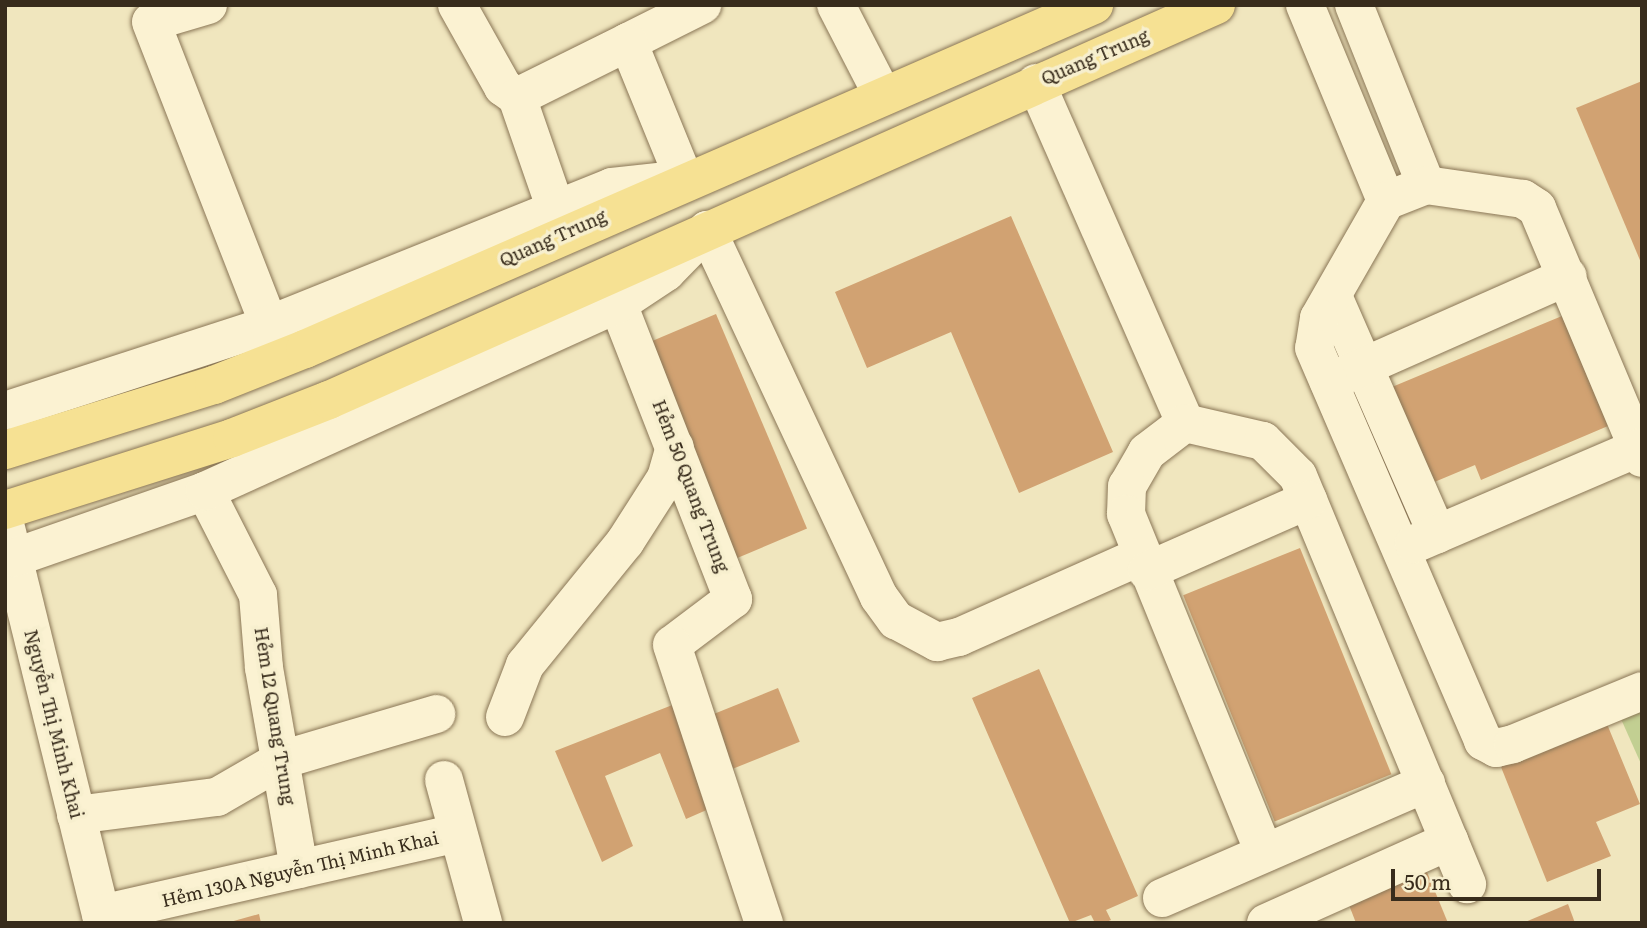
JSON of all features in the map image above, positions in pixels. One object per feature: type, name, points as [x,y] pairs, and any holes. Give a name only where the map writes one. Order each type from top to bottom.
[{"type":"main road","name":"Quang Trung","points":[[5,510],[232,439],[1216,5]]},
{"type":"main road","name":"Quang Trung","points":[[5,450],[248,372],[1078,8]]},
{"type":"street","points":[[208,5],[151,22],[269,325]]},
{"type":"street","points":[[457,5],[503,87],[517,97],[555,207]]},
{"type":"street","points":[[517,97],[702,5]]},
{"type":"street","points":[[836,5],[882,94]]},
{"type":"street","points":[[1305,5],[1386,201]]},
{"type":"street","points":[[1354,5],[1426,185]]},
{"type":"street","points":[[5,411],[269,325],[555,207],[612,187],[679,181],[628,42]]},
{"type":"street","points":[[1036,83],[1185,423]]},
{"type":"street","points":[[1401,550],[1640,453],[1538,208],[1523,198],[1426,185],[1386,201],[1313,333],[1329,382],[1401,550],[1483,741],[1496,748],[1513,744],[1642,691]]},
{"type":"street","points":[[701,232],[879,597],[916,636],[937,642],[959,637],[1308,500]]},
{"type":"street","name":"Quang Trung","points":[[9,541],[205,491],[618,304],[666,272],[701,232]]},
{"type":"street","points":[[1329,382],[1568,276]]},
{"type":"street","points":[[1333,296],[1437,534]]},
{"type":"street","name":"Hẻm 50 Quang Trung","points":[[618,304],[733,599],[673,645],[764,923]]},
{"type":"street","points":[[1185,423],[1263,441],[1283,455],[1308,500],[1467,884]]},
{"type":"street","points":[[1185,423],[1147,452],[1128,486],[1126,514],[1264,853]]},
{"type":"street","points":[[505,717],[525,665],[625,542],[666,478],[675,447]]},
{"type":"street","name":"Hẻm 12 Quang Trung","points":[[205,491],[258,594],[299,869]]},
{"type":"street","name":"Nguyễn Thị Minh Khai","points":[[9,541],[102,919]]},
{"type":"street","points":[[76,815],[216,797],[281,760],[436,714]]},
{"type":"street","points":[[444,780],[482,923]]},
{"type":"street","points":[[1162,898],[1426,783]]},
{"type":"street","name":"Hẻm 130A Nguyễn Thị Minh Khai","points":[[102,919],[299,869],[457,833]]},
{"type":"street","points":[[1266,923],[1449,841]]},
{"type":"green space","points":[[1642,710],[1642,766],[1621,719]]},
{"type":"building","points":[[1642,81],[1642,265],[1576,108]]},
{"type":"building","points":[[1011,216],[1113,452],[1019,493],[951,332],[867,368],[835,292]]},
{"type":"building","points":[[716,314],[807,528],[736,559],[645,344]]},
{"type":"building","points":[[1562,316],[1608,426],[1481,480],[1475,465],[1432,483],[1392,387]]},
{"type":"building","points":[[1300,548],[1391,774],[1275,821],[1183,595]]},
{"type":"building","points":[[1039,669],[1138,896],[1106,910],[1111,920],[1104,923],[1095,923],[1091,915],[1070,923],[972,698]]},
{"type":"building","points":[[778,688],[800,742],[733,769],[711,715]]},
{"type":"building","points":[[680,702],[718,805],[686,819],[660,753],[605,776],[633,846],[602,862],[555,751]]},
{"type":"building","points":[[1607,724],[1640,804],[1596,822],[1611,856],[1547,882],[1501,767]]},
{"type":"building","points":[[1427,872],[1448,923],[1356,923],[1349,905]]},
{"type":"building","points":[[1568,904],[1575,923],[1523,923]]},
{"type":"building","points":[[259,914],[261,923],[230,922]]}]
